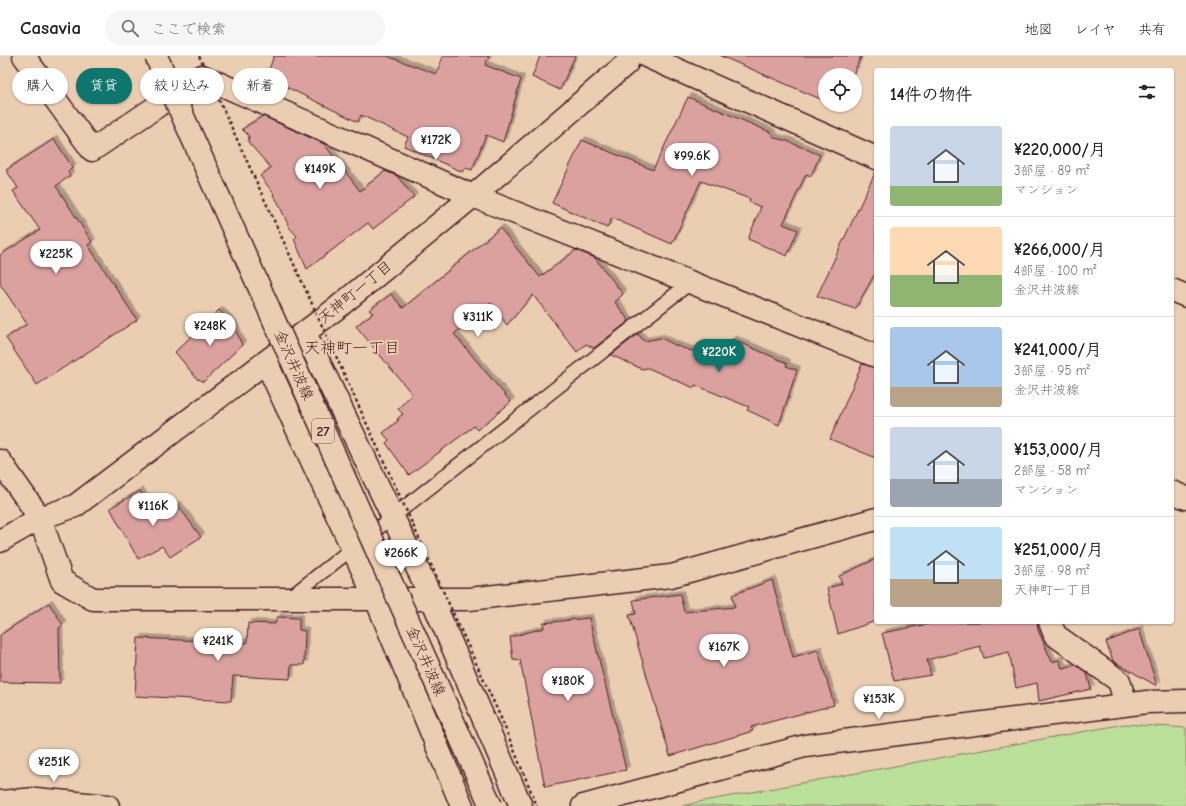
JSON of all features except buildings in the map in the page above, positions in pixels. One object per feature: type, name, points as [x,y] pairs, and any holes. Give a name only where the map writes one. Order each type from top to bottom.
[{"type":"street","points":[[24,56],[92,150],[202,76],[473,196],[874,355]]},
{"type":"street","name":"金沢井波線","points":[[156,56],[491,806]]},
{"type":"street","name":"天神町一丁目","points":[[0,541],[40,518],[75,506],[337,308],[473,196],[627,63],[630,56]]},
{"type":"street","points":[[646,56],[874,157]]},
{"type":"street","points":[[1174,291],[1186,296]]},
{"type":"street","points":[[304,333],[432,600],[521,806]]},
{"type":"street","points":[[266,362],[376,599],[462,806]]},
{"type":"street","points":[[0,461],[40,518],[62,581],[93,599],[469,599],[671,576],[874,520]]},
{"type":"street","points":[[1174,493],[1186,498]]},
{"type":"street","points":[[1051,624],[1055,635],[1119,681],[1126,704]]},
{"type":"street","points":[[583,806],[805,746],[1126,704],[1186,700]]},
{"type":"street","points":[[0,802],[36,799],[108,806]]},
{"type":"lane","points":[[288,599],[691,282]]},
{"type":"path","points":[[200,56],[501,718],[537,806]]},
{"type":"green space","points":[[1125,724],[1186,728],[1186,806],[683,806],[698,802]]},
{"type":"district","name":"天神町一丁目","points":[[352,347]]}]
